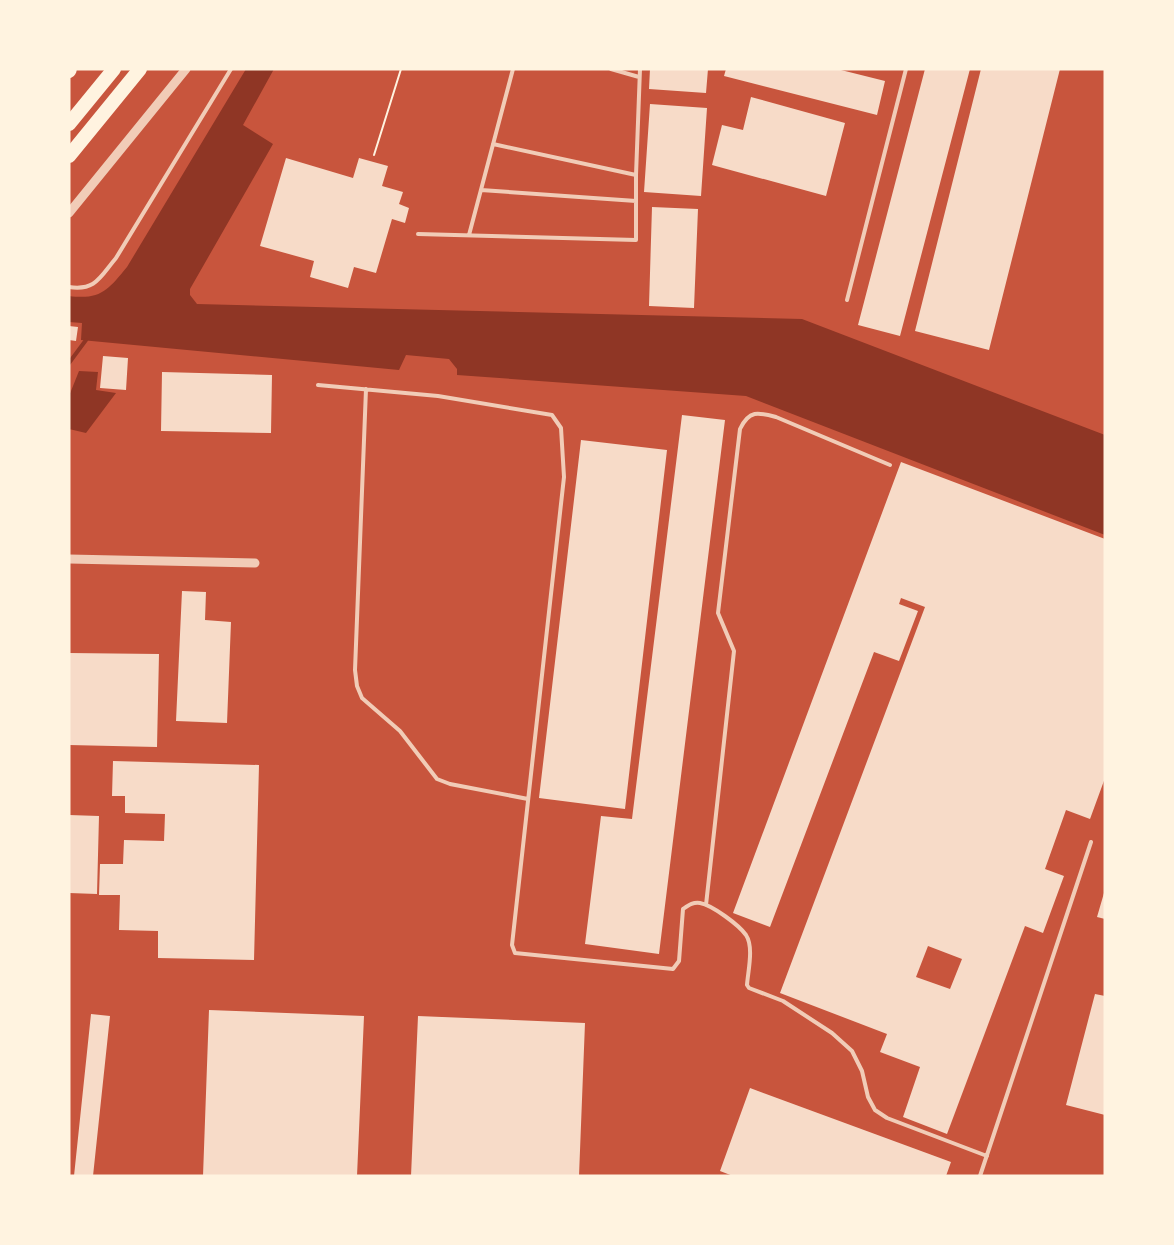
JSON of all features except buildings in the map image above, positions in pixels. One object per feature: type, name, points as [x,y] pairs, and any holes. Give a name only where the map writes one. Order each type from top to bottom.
[{"type":"highway","points":[[69,124],[114,69]]},
{"type":"highway","points":[[69,156],[140,69]]},
{"type":"street","points":[[69,213],[186,69]]},
{"type":"street","points":[[69,559],[255,562]]},
{"type":"lane","points":[[69,287],[83,289],[95,283],[116,258],[231,69]]},
{"type":"lane","points":[[469,235],[513,69]]},
{"type":"lane","points":[[611,69],[639,77]]},
{"type":"lane","points":[[418,234],[636,240],[640,69]]},
{"type":"lane","points":[[847,300],[906,69]]},
{"type":"lane","points":[[493,144],[636,176]]},
{"type":"lane","points":[[481,190],[636,201]]},
{"type":"lane","points":[[318,385],[438,396],[552,415],[561,428],[564,477],[512,945],[515,953],[673,969],[679,961],[683,909],[691,903],[706,905],[722,913],[746,935],[750,951],[747,985],[749,988],[783,1001],[832,1033],[852,1051],[862,1071],[868,1096],[875,1110],[887,1118],[987,1156]]},
{"type":"lane","points":[[366,389],[355,670],[362,698],[400,731],[437,779],[450,784],[528,799]]},
{"type":"lane","points":[[706,905],[734,651],[718,613],[740,429],[745,418],[762,413],[890,465]]},
{"type":"lane","points":[[980,1176],[1091,843]]},
{"type":"path","points":[[374,155],[401,69]]},
{"type":"shaded area","points":[[246,69],[274,69],[243,125],[273,144],[190,289],[190,295],[197,304],[802,319],[1105,435],[1105,535],[746,396],[457,375],[457,369],[449,359],[406,355],[399,370],[81,340],[82,323],[69,322],[69,296],[89,296],[103,292],[127,267]]},
{"type":"shaded area","points":[[79,371],[98,372],[96,390],[116,393],[86,433],[69,429],[69,396]]},
{"type":"waterway","points":[[69,363],[86,340]]}]
